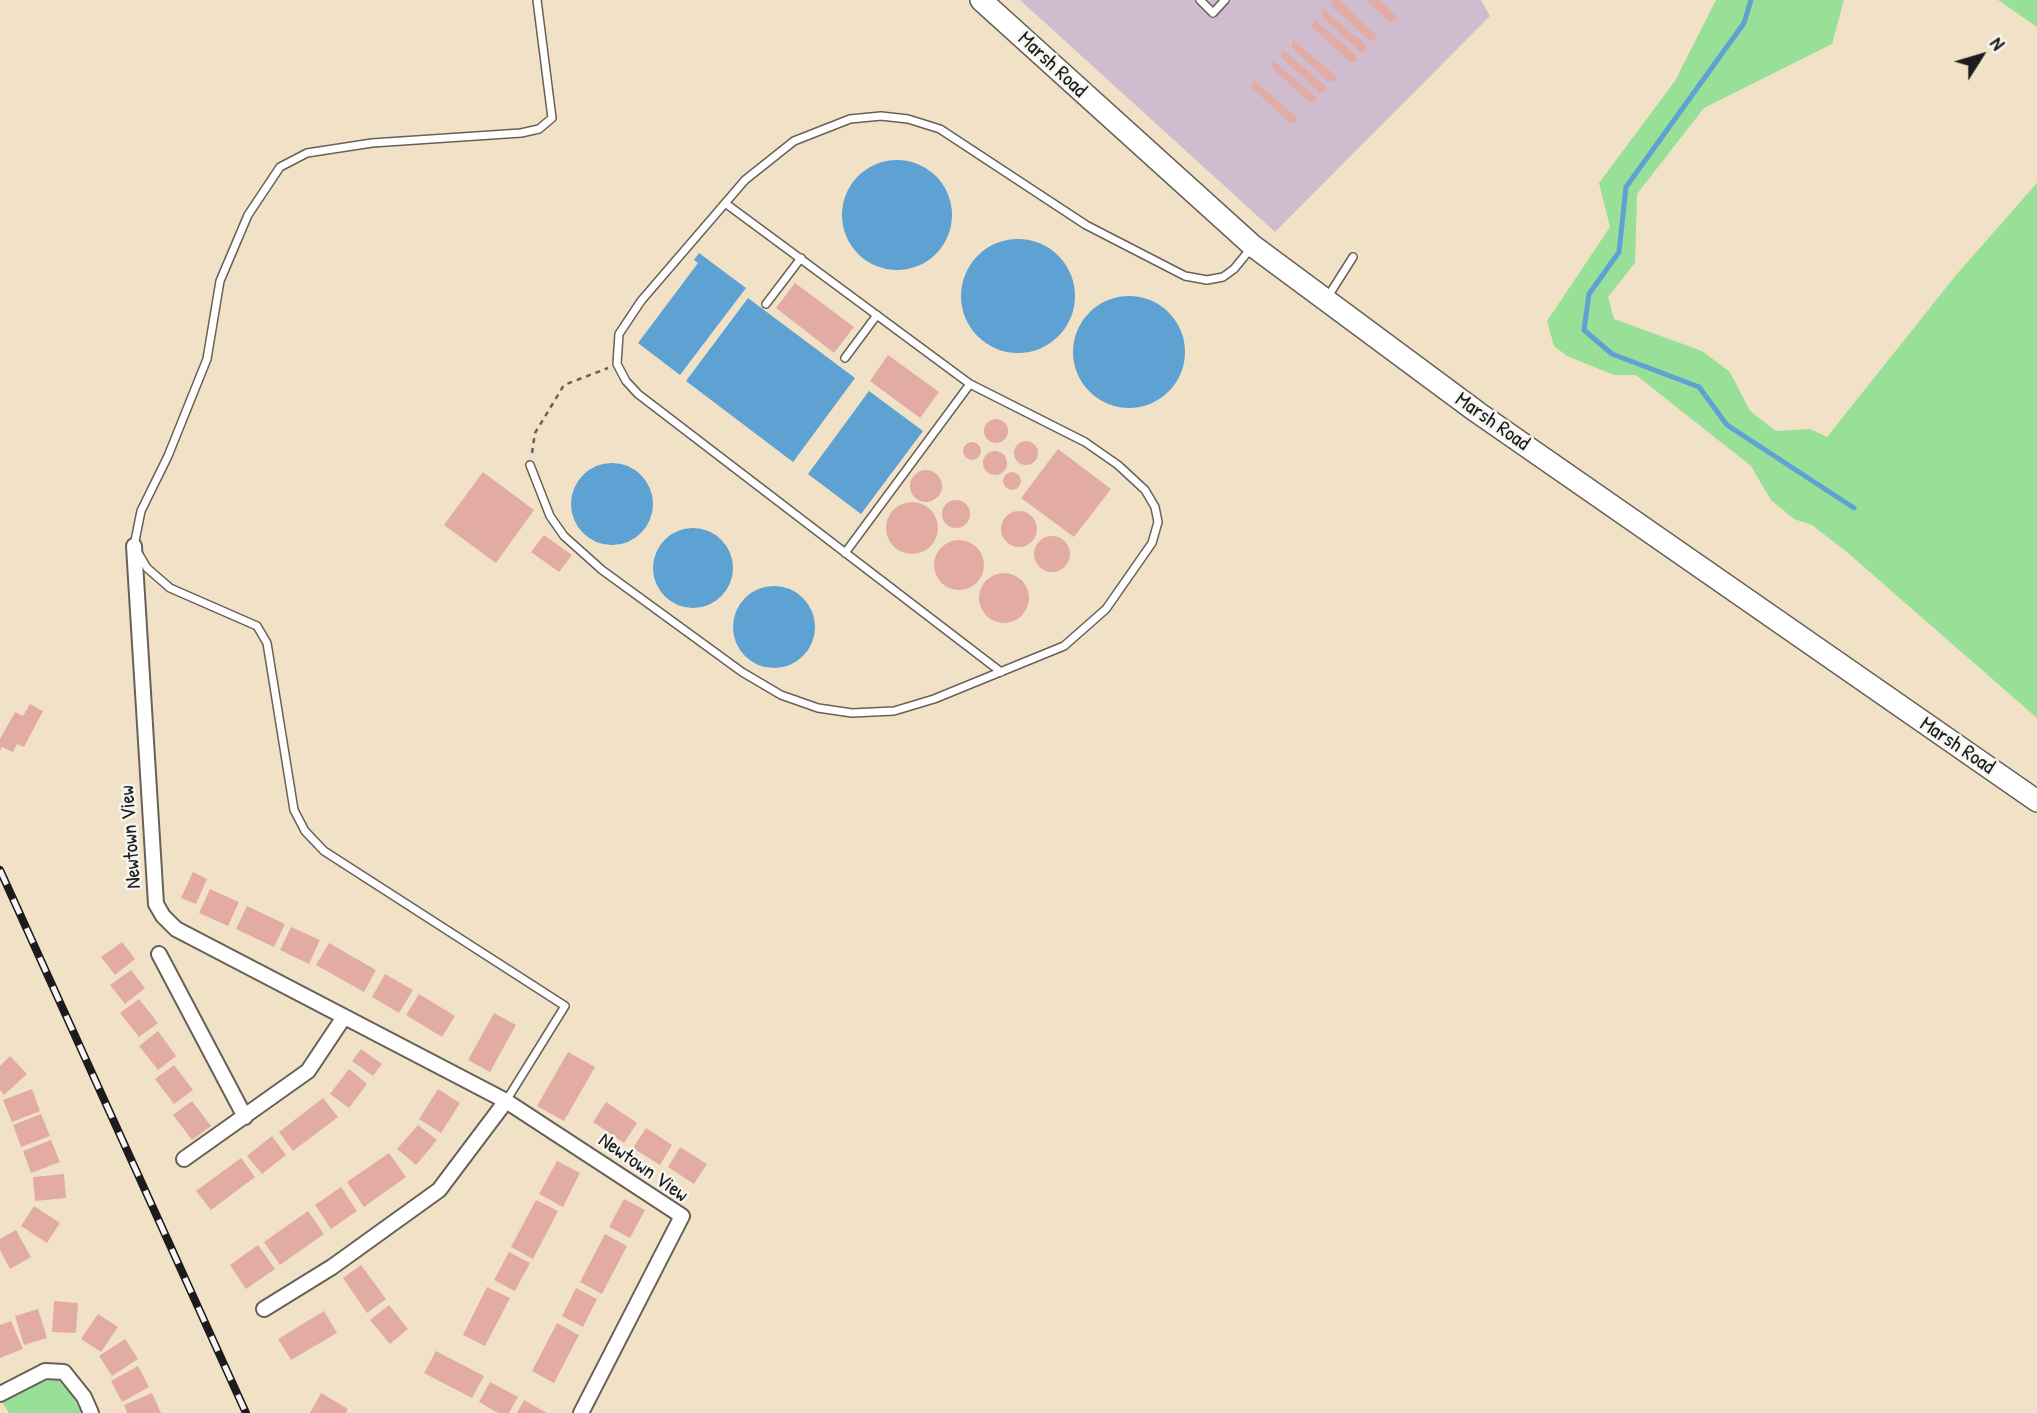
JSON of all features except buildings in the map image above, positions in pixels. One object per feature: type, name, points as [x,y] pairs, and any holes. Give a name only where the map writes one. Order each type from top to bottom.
[{"type":"main road","name":"Marsh Road","points":[[981,0],[1252,246],[1477,412],[2037,801]]},
{"type":"street","name":"Newtown View","points":[[134,545],[156,904],[163,916],[176,929],[506,1101],[682,1216],[581,1413]]},
{"type":"street","points":[[159,954],[245,1117]]},
{"type":"street","points":[[184,1159],[308,1071],[344,1017]]},
{"type":"street","points":[[264,1309],[332,1267],[439,1189],[506,1101]]},
{"type":"street","points":[[0,1394],[45,1371],[64,1373],[85,1397],[91,1413]]},
{"type":"lane","points":[[506,1101],[565,1006],[324,851],[305,831],[294,810],[267,643],[257,626],[170,588],[147,568],[134,545],[141,511],[168,456],[207,359],[220,281],[248,215],[280,167],[307,153],[372,143],[522,133],[539,129],[552,118],[537,0]]},
{"type":"lane","points":[[1200,0],[1213,13],[1225,0]]},
{"type":"lane","points":[[1001,672],[638,394],[626,381],[617,364],[619,334],[641,301],[744,180],[794,141],[849,119],[881,116],[908,119],[940,129],[1086,225],[1185,276],[1207,280],[1223,277],[1234,269],[1252,246]]},
{"type":"lane","points":[[530,465],[550,516],[564,536],[583,553],[682,630],[781,695],[818,708],[852,713],[894,711],[934,699],[1064,646],[1106,609],[1152,543],[1158,522],[1155,507],[1145,490],[1118,465],[1084,442],[970,384],[725,203]]},
{"type":"lane","points":[[1325,300],[1353,257]]},
{"type":"lane","points":[[766,304],[801,258]]},
{"type":"lane","points":[[845,358],[877,316]]},
{"type":"lane","points":[[845,553],[970,384]]},
{"type":"path","points":[[530,465],[535,433],[564,385],[617,364]]},
{"type":"shaded area","points":[[1020,0],[1481,0],[1490,16],[1275,232]]},
{"type":"green space","points":[[1716,0],[1844,0],[1832,44],[1704,108],[1637,194],[1635,263],[1608,297],[1614,319],[1702,351],[1730,372],[1750,411],[1776,431],[1810,429],[1827,437],[1956,275],[2037,183],[2037,718],[1848,553],[1812,525],[1794,519],[1771,500],[1751,466],[1636,375],[1614,375],[1567,356],[1554,346],[1547,321],[1610,227],[1599,183],[1675,81]]},
{"type":"green space","points":[[1998,0],[2037,0],[2037,27]]},
{"type":"green space","points":[[51,1377],[65,1382],[82,1413],[9,1413],[2,1402],[5,1396]]},
{"type":"water","points":[[897,160],[918,164],[936,176],[948,194],[952,215],[948,236],[936,254],[918,266],[897,270],[876,266],[858,254],[846,236],[842,215],[846,194],[858,176],[876,164]]},
{"type":"water","points":[[1018,239],[1040,244],[1058,256],[1070,274],[1075,296],[1070,318],[1058,336],[1040,348],[1018,353],[996,348],[978,336],[966,318],[961,296],[966,274],[978,256],[996,244]]},
{"type":"water","points":[[699,253],[746,288],[680,375],[638,343],[698,263],[694,260]]},
{"type":"water","points":[[1129,296],[1150,301],[1168,313],[1180,331],[1185,352],[1180,373],[1168,391],[1150,403],[1129,408],[1108,403],[1090,391],[1078,373],[1073,352],[1078,331],[1090,313],[1108,301]]},
{"type":"water","points":[[748,298],[855,378],[793,462],[686,381]]},
{"type":"water","points":[[869,391],[923,431],[861,514],[808,474]]},
{"type":"water","points":[[612,463],[628,466],[641,475],[650,488],[653,504],[650,520],[641,533],[628,542],[612,545],[596,542],[583,533],[574,520],[571,504],[574,488],[583,475],[596,466]]},
{"type":"water","points":[[685,528],[701,528],[715,535],[726,546],[733,560],[730,583],[715,601],[701,608],[685,608],[671,601],[660,590],[653,576],[653,560],[660,546],[671,535]]},
{"type":"water","points":[[774,586],[790,589],[803,598],[812,611],[815,627],[812,643],[803,656],[790,665],[774,668],[758,665],[745,656],[736,643],[733,627],[736,611],[745,598],[758,589]]},
{"type":"waterway","points":[[1751,0],[1744,23],[1626,187],[1619,252],[1589,294],[1584,330],[1612,354],[1699,387],[1727,425],[1854,508]]},
{"type":"railway","points":[[0,870],[246,1413]]}]
